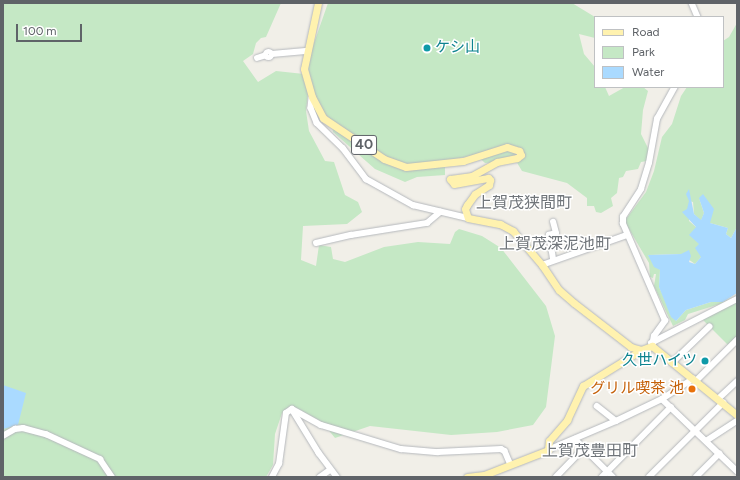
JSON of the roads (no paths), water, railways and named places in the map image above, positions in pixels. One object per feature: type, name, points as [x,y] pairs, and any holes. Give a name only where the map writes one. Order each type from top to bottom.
[{"type":"main road","name":"40","points":[[318,3],[304,69],[312,97],[323,118],[398,166],[437,165],[463,161],[507,147],[519,151],[521,155],[517,158],[497,162],[472,176],[450,179],[454,184],[488,178],[490,180],[489,185],[475,194],[467,205],[465,209],[468,218]]},
{"type":"main road","points":[[468,218],[500,224],[513,231],[542,265],[559,290],[612,335],[632,347],[641,350]]},
{"type":"main road","points":[[468,477],[478,477],[548,450],[549,441],[567,420],[583,386],[641,350],[652,345],[737,415]]},
{"type":"street","points":[[692,3],[698,16]]},
{"type":"street","points":[[257,58],[269,55],[308,51]]},
{"type":"street","points":[[652,345],[654,336],[665,321],[623,224],[624,214],[641,189],[649,163],[657,119],[674,88]]},
{"type":"street","points":[[312,97],[311,108],[317,123],[343,148],[366,179],[398,199],[440,212],[468,218]]},
{"type":"street","points":[[316,243],[351,235],[427,223],[440,212]]},
{"type":"street","points":[[552,259],[549,235],[556,234],[553,222]]},
{"type":"street","points":[[542,265],[552,259],[584,252],[627,235]]},
{"type":"street","points":[[652,345],[737,298]]},
{"type":"street","points":[[672,363],[709,327]]},
{"type":"street","points":[[548,450],[616,421],[662,399],[694,380],[737,340]]},
{"type":"street","points":[[649,477],[695,430],[737,381]]},
{"type":"street","points":[[662,399],[737,471]]},
{"type":"street","points":[[597,406],[616,421]]},
{"type":"street","points":[[602,477],[671,407]]},
{"type":"street","points":[[292,409],[321,424],[402,449],[438,452],[501,449],[505,452],[511,465]]},
{"type":"street","points":[[292,409],[330,470],[337,477]]},
{"type":"street","points":[[272,477],[279,464],[286,413],[292,409]]},
{"type":"street","points":[[706,441],[737,421]]},
{"type":"street","points":[[3,436],[23,428],[46,434],[100,459],[112,477]]},
{"type":"street","points":[[575,439],[612,477]]},
{"type":"street","points":[[556,477],[584,448]]},
{"type":"street","points":[[696,477],[719,454]]},
{"type":"street","points":[[320,477],[330,470]]},
{"type":"water","points":[[689,189],[694,214],[701,220],[704,213],[699,198],[703,194],[714,209],[710,223],[728,228],[726,234],[731,238],[737,227],[737,293],[723,302],[711,302],[686,310],[676,321],[671,317],[659,287],[660,270],[654,267],[648,255],[681,254],[689,250],[691,256],[689,262],[695,264],[701,257],[695,248],[699,244],[689,235],[696,227],[682,212],[687,209],[689,201],[686,194]]},
{"type":"water","points":[[3,385],[26,393],[18,425],[3,429]]},
{"type":"place","name":"ケシ山","points":[[427,48]]},
{"type":"place","name":"久世ハイツ","points":[[705,361]]},
{"type":"place","name":"グリル喫茶 池","points":[[692,389]]},
{"type":"district","name":"上賀茂狭間町","points":[[524,203]]},
{"type":"district","name":"上賀茂深泥池町","points":[[555,244]]},
{"type":"district","name":"上賀茂豊田町","points":[[590,451]]}]
